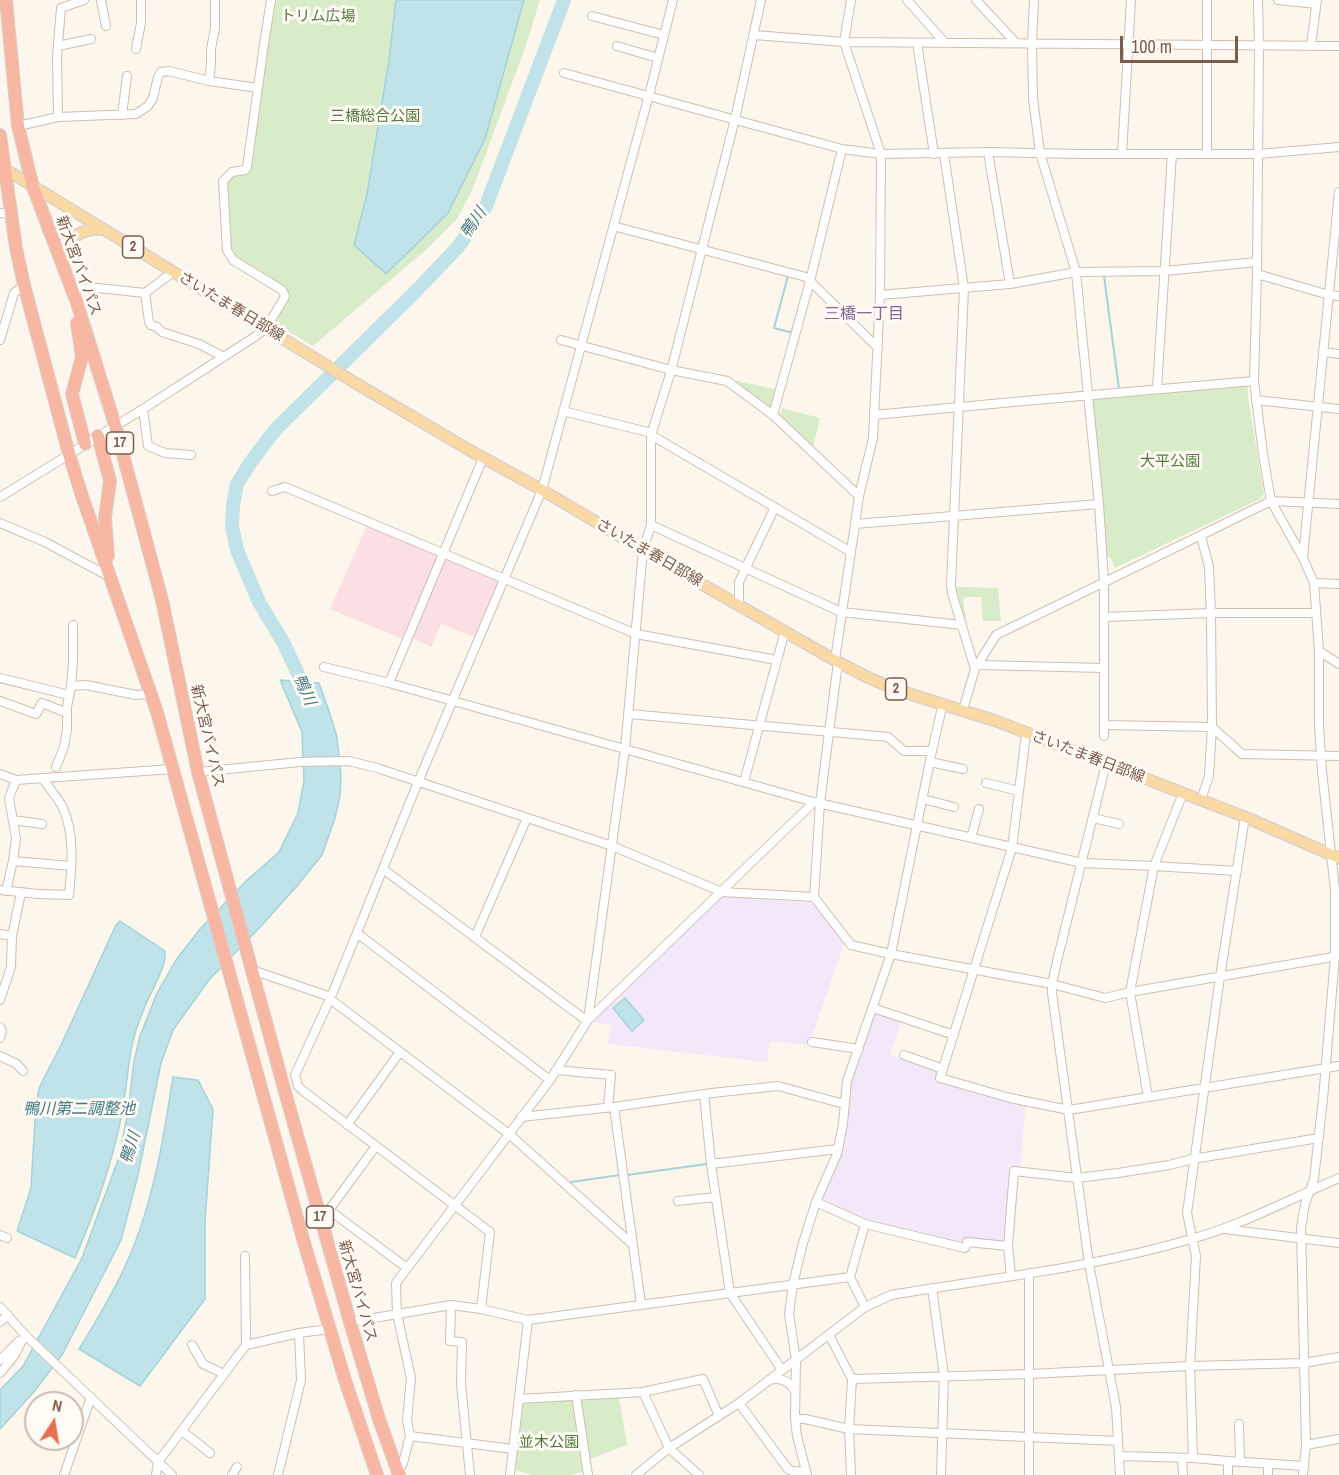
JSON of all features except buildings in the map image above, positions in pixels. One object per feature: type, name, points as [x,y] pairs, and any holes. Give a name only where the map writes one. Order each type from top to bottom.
[{"type":"highway","name":"新大宮バイパス","points":[[6,0],[18,126],[33,187],[72,289],[115,425],[162,600],[198,772],[248,956],[323,1210],[350,1322],[379,1419],[399,1473]]},
{"type":"highway","name":"17","points":[[0,135],[5,214],[69,454],[151,694],[307,1250],[345,1380],[377,1475]]},
{"type":"highway","points":[[72,289],[82,357],[72,394],[85,444]]},
{"type":"highway","points":[[98,436],[110,481],[105,518],[111,578]]},
{"type":"main road","name":"さいたま春日部線","points":[[2,168],[357,384],[836,661],[897,690],[996,721],[1201,800],[1335,856]]},
{"type":"main road","points":[[63,266],[70,243],[82,231],[102,229]]},
{"type":"street","points":[[57,117],[61,8],[84,0]]},
{"type":"street","points":[[101,0],[106,26]]},
{"type":"street","points":[[136,49],[141,22],[141,0]]},
{"type":"street","points":[[209,81],[215,28],[215,0]]},
{"type":"street","points":[[0,497],[143,409],[266,328],[285,296],[282,290],[233,260],[227,250],[223,181],[232,172],[245,170],[247,167],[272,0]]},
{"type":"street","points":[[481,1309],[490,1232],[298,1086],[295,1075],[330,998],[418,782],[542,490],[673,0]]},
{"type":"street","points":[[587,1021],[626,749],[643,550],[651,525],[652,434],[671,370],[735,119],[761,0]]},
{"type":"street","points":[[851,0],[844,42],[881,154],[878,348],[873,438],[859,496],[850,552],[841,612],[829,733],[817,803],[814,897],[851,945],[1052,984],[1105,998],[1337,956]]},
{"type":"street","points":[[907,0],[945,43]]},
{"type":"street","points":[[976,0],[1016,43]]},
{"type":"street","points":[[1034,0],[1033,98],[1040,153],[1076,272],[1099,504],[1105,617],[1104,736]]},
{"type":"street","points":[[1122,154],[1131,0]]},
{"type":"street","points":[[1207,0],[1207,154]]},
{"type":"street","points":[[1119,1456],[1193,1458],[1268,1464],[1304,1470],[1306,1445],[1301,1228],[1305,1204],[1314,1179],[1337,956],[1335,856],[1324,796],[1319,726],[1319,651],[1314,583],[1303,558],[1271,501],[1254,381],[1257,274],[1258,0]]},
{"type":"street","points":[[1278,0],[1316,2],[1311,45]]},
{"type":"street","points":[[592,16],[664,35]]},
{"type":"street","points":[[754,35],[844,42],[1339,46]]},
{"type":"street","points":[[58,46],[91,39]]},
{"type":"street","points":[[917,43],[934,154]]},
{"type":"street","points":[[616,46],[658,58]]},
{"type":"street","points":[[18,126],[57,117],[136,114],[148,106],[153,98],[161,72],[169,71],[209,81],[258,88]]},
{"type":"street","points":[[564,73],[842,149],[881,154],[1258,154],[1339,147]]},
{"type":"street","points":[[122,115],[127,76]]},
{"type":"street","points":[[774,415],[842,149]]},
{"type":"street","points":[[988,153],[1010,284]]},
{"type":"street","points":[[944,154],[964,288],[952,593],[976,667]]},
{"type":"street","points":[[1157,389],[1172,154]]},
{"type":"street","points":[[1303,558],[1339,198]]},
{"type":"street","points":[[613,226],[806,277],[878,348]]},
{"type":"street","points":[[880,295],[1010,284],[1076,272],[1165,271],[1257,262]]},
{"type":"street","points":[[72,289],[98,288],[145,292],[172,272]]},
{"type":"street","points":[[1257,274],[1339,296]]},
{"type":"street","points":[[0,340],[14,293],[24,285]]},
{"type":"street","points":[[145,292],[151,324],[162,332],[199,344],[224,357]]},
{"type":"street","points":[[0,303],[11,305]]},
{"type":"street","points":[[561,340],[671,370],[727,381],[774,415],[859,496]]},
{"type":"street","points":[[1323,352],[1339,354]]},
{"type":"street","points":[[874,415],[1254,381]]},
{"type":"street","points":[[1256,400],[1339,409]]},
{"type":"street","points":[[143,409],[148,447],[165,453],[191,455]]},
{"type":"street","points":[[563,411],[652,434],[850,552]]},
{"type":"street","points":[[389,683],[483,458]]},
{"type":"street","points":[[272,490],[285,487],[636,634],[777,660]]},
{"type":"street","points":[[963,710],[976,667],[996,635],[1271,501],[1339,504]]},
{"type":"street","points":[[855,524],[1099,504]]},
{"type":"street","points":[[739,605],[739,582],[775,507]]},
{"type":"street","points":[[0,523],[45,542],[111,578]]},
{"type":"street","points":[[651,525],[841,612],[962,625]]},
{"type":"street","points":[[1201,536],[1209,567],[1212,727],[1209,776],[1201,800]]},
{"type":"street","points":[[1314,583],[1339,584]]},
{"type":"street","points":[[1105,617],[1211,613],[1316,613]]},
{"type":"street","points":[[56,767],[64,747],[67,730],[73,625]]},
{"type":"street","points":[[744,782],[785,632]]},
{"type":"street","points":[[1319,651],[1339,664]]},
{"type":"street","points":[[324,667],[389,683],[817,803],[1012,848],[1082,863],[1237,871]]},
{"type":"street","points":[[976,667],[1104,668]]},
{"type":"street","points":[[0,678],[69,695]]},
{"type":"street","points":[[71,686],[86,685],[136,695],[151,694]]},
{"type":"street","points":[[0,701],[36,714],[42,703],[67,713]]},
{"type":"street","points":[[739,1403],[788,1469],[806,1474],[795,1419],[795,1360],[789,1314],[793,1284],[816,1202],[838,1149],[847,1081],[891,954],[932,751],[944,704]]},
{"type":"street","points":[[629,714],[888,737],[904,751],[932,751]]},
{"type":"street","points":[[1104,725],[1212,727],[1242,754],[1339,756]]},
{"type":"street","points":[[1026,734],[1012,848],[940,1078],[1010,1098],[1069,1110],[1339,1066]]},
{"type":"street","points":[[198,772],[300,762],[349,761],[377,768],[612,846],[722,892],[814,897]]},
{"type":"street","points":[[930,762],[963,769]]},
{"type":"street","points":[[1106,764],[1052,984],[1089,1264],[1116,1407],[1120,1475]]},
{"type":"street","points":[[0,774],[16,780],[173,769]]},
{"type":"street","points":[[16,780],[9,798],[16,838],[14,861],[3,891],[69,895],[71,834],[62,806],[43,779]]},
{"type":"street","points":[[986,783],[1019,791]]},
{"type":"street","points":[[1148,1096],[1130,992],[1154,866],[1183,793]]},
{"type":"street","points":[[923,799],[954,807]]},
{"type":"street","points":[[399,1473],[410,1436],[407,1420],[411,1378],[397,1314],[396,1283],[550,1080],[587,1021],[817,803]]},
{"type":"street","points":[[972,838],[979,809]]},
{"type":"street","points":[[475,937],[527,818]]},
{"type":"street","points":[[1093,818],[1119,824]]},
{"type":"street","points":[[1193,1458],[1190,1366],[1196,1257],[1187,1213],[1193,1159],[1245,818]]},
{"type":"street","points":[[13,820],[42,824]]},
{"type":"street","points":[[14,861],[71,866]]},
{"type":"street","points":[[383,869],[587,1021]]},
{"type":"street","points":[[0,1000],[12,967],[12,936],[21,892]]},
{"type":"street","points":[[357,933],[550,1080]]},
{"type":"street","points":[[0,934],[12,936]]},
{"type":"street","points":[[252,970],[330,998],[509,1134],[632,1242]]},
{"type":"street","points":[[873,1008],[954,1035]]},
{"type":"street","points":[[0,1027],[2,1031],[0,1038]]},
{"type":"street","points":[[812,1042],[859,1049]]},
{"type":"street","points":[[347,1125],[400,1052]]},
{"type":"street","points":[[904,1055],[943,1069]]},
{"type":"street","points":[[0,1056],[17,1064],[23,1071]]},
{"type":"street","points":[[556,1070],[611,1075],[611,1107],[641,1304]]},
{"type":"street","points":[[521,1117],[778,1086],[844,1104]]},
{"type":"street","points":[[704,1094],[711,1164],[730,1293],[782,1370]]},
{"type":"street","points":[[1011,1276],[1008,1246],[1014,1171],[1077,1178],[1319,1138]]},
{"type":"street","points":[[376,1146],[323,1210],[407,1268]]},
{"type":"street","points":[[711,1164],[838,1149]]},
{"type":"street","points":[[636,1475],[669,1448],[739,1403],[865,1307],[891,1295],[1089,1264],[1149,1251],[1223,1229],[1339,1178]]},
{"type":"street","points":[[678,1201],[716,1197]]},
{"type":"street","points":[[816,1202],[865,1224],[965,1248],[967,1242],[1008,1246]]},
{"type":"street","points":[[865,1224],[850,1277],[865,1307]]},
{"type":"street","points":[[1223,1229],[1339,1244]]},
{"type":"street","points":[[156,1475],[158,1462],[246,1344],[245,1256]]},
{"type":"street","points":[[1029,1273],[1029,1475]]},
{"type":"street","points":[[350,1322],[452,1305],[528,1320],[850,1277]]},
{"type":"street","points":[[932,1288],[944,1376],[941,1475]]},
{"type":"street","points":[[452,1305],[450,1341],[462,1342],[461,1384],[470,1475]]},
{"type":"street","points":[[0,1307],[26,1336],[172,1475]]},
{"type":"street","points":[[0,1322],[8,1315]]},
{"type":"street","points":[[510,1475],[528,1320]]},
{"type":"street","points":[[246,1344],[322,1330]]},
{"type":"street","points":[[278,1475],[301,1380],[299,1333]]},
{"type":"street","points":[[829,1335],[852,1379],[849,1429],[851,1475]]},
{"type":"street","points":[[0,1360],[26,1336]]},
{"type":"street","points":[[0,1373],[26,1336]]},
{"type":"street","points":[[192,1345],[203,1364],[224,1374]]},
{"type":"street","points":[[852,1379],[1304,1363],[1339,1357]]},
{"type":"street","points":[[519,1399],[643,1392],[704,1379],[719,1416]]},
{"type":"street","points":[[769,1380],[786,1381],[790,1383],[795,1392]]},
{"type":"street","points":[[643,1392],[669,1448],[699,1475]]},
{"type":"street","points":[[576,1395],[588,1475]]},
{"type":"street","points":[[64,1475],[91,1397]]},
{"type":"street","points":[[795,1419],[805,1419],[849,1429],[1118,1441]]},
{"type":"street","points":[[1239,1424],[1240,1462]]},
{"type":"street","points":[[182,1431],[210,1453]]},
{"type":"street","points":[[410,1436],[513,1449]]},
{"type":"street","points":[[1306,1445],[1339,1439]]},
{"type":"street","points":[[1182,1458],[1183,1475]]},
{"type":"street","points":[[1228,1461],[1228,1475]]},
{"type":"street","points":[[1268,1464],[1268,1475]]},
{"type":"shaded area","points":[[367,526],[500,581],[475,637],[441,624],[431,647],[406,635],[403,639],[330,609]]},
{"type":"shaded area","points":[[728,895],[815,904],[845,941],[809,1045],[770,1041],[767,1062],[608,1044],[611,1025],[589,1022],[718,897]]},
{"type":"shaded area","points":[[879,1013],[902,1020],[890,1055],[939,1070],[937,1078],[1026,1104],[1020,1169],[1010,1168],[1006,1241],[1003,1243],[964,1239],[962,1243],[876,1223],[822,1202],[821,1199],[845,1138],[851,1080],[874,1015]]},
{"type":"green space","name":"三橋総合公園","points":[[276,0],[540,0],[525,48],[473,188],[457,219],[427,249],[313,346],[272,322],[287,297],[236,258],[230,246],[227,181],[233,174],[244,173]]},
{"type":"green space","points":[[728,379],[778,390],[772,411]]},
{"type":"green space","name":"大平公園","points":[[1248,384],[1248,397],[1264,493],[1260,499],[1115,568],[1110,557],[1106,557],[1092,397]]},
{"type":"green space","points":[[782,408],[820,418],[813,447],[780,416]]},
{"type":"green space","points":[[955,587],[998,588],[1001,621],[983,621],[981,597],[964,597],[967,617],[963,618]]},
{"type":"green space","name":"並木公園","points":[[619,1397],[627,1445],[590,1459],[579,1398]]},
{"type":"green space","name":"並木公園","points":[[574,1399],[585,1472],[568,1475],[533,1475],[514,1470],[522,1403]]},
{"type":"water","points":[[396,0],[524,0],[485,139],[448,213],[386,274],[354,245],[367,194],[389,60]]},
{"type":"water","points":[[280,680],[319,683],[337,737],[341,776],[340,796],[322,855],[262,925],[209,980],[173,1030],[161,1063],[138,1175],[121,1240],[62,1355],[35,1391],[24,1391],[24,1403],[0,1429],[0,1390],[23,1366],[82,1258],[118,1160],[128,1112],[134,1061],[140,1036],[157,993],[176,960],[200,929],[247,880],[279,852],[298,813],[304,781],[302,732]]},
{"type":"water","name":"鴨川第二調整池","points":[[120,921],[165,951],[165,957],[134,1037],[117,1136],[96,1206],[75,1258],[17,1231],[31,1188],[36,1103],[40,1086],[116,925]]},
{"type":"water","points":[[625,998],[644,1020],[632,1031],[613,1008]]},
{"type":"water","name":"鴨川第二調整池","points":[[173,1077],[198,1080],[213,1109],[205,1222],[205,1299],[140,1386],[79,1349],[115,1287],[141,1227],[158,1164]]},
{"type":"waterway","name":"鴨川","points":[[309,697],[283,642],[259,602],[237,550],[232,527],[237,484],[275,430],[458,247],[486,206],[564,0]]},
{"type":"waterway","points":[[788,276],[774,328],[793,333]]},
{"type":"waterway","points":[[1104,276],[1119,389]]},
{"type":"waterway","points":[[627,1175],[707,1164]]},
{"type":"waterway","points":[[571,1182],[620,1175]]},
{"type":"district","name":"三橋一丁目","points":[[864,315]]},
{"type":"park label","name":"トリム広場","points":[[318,17]]}]
